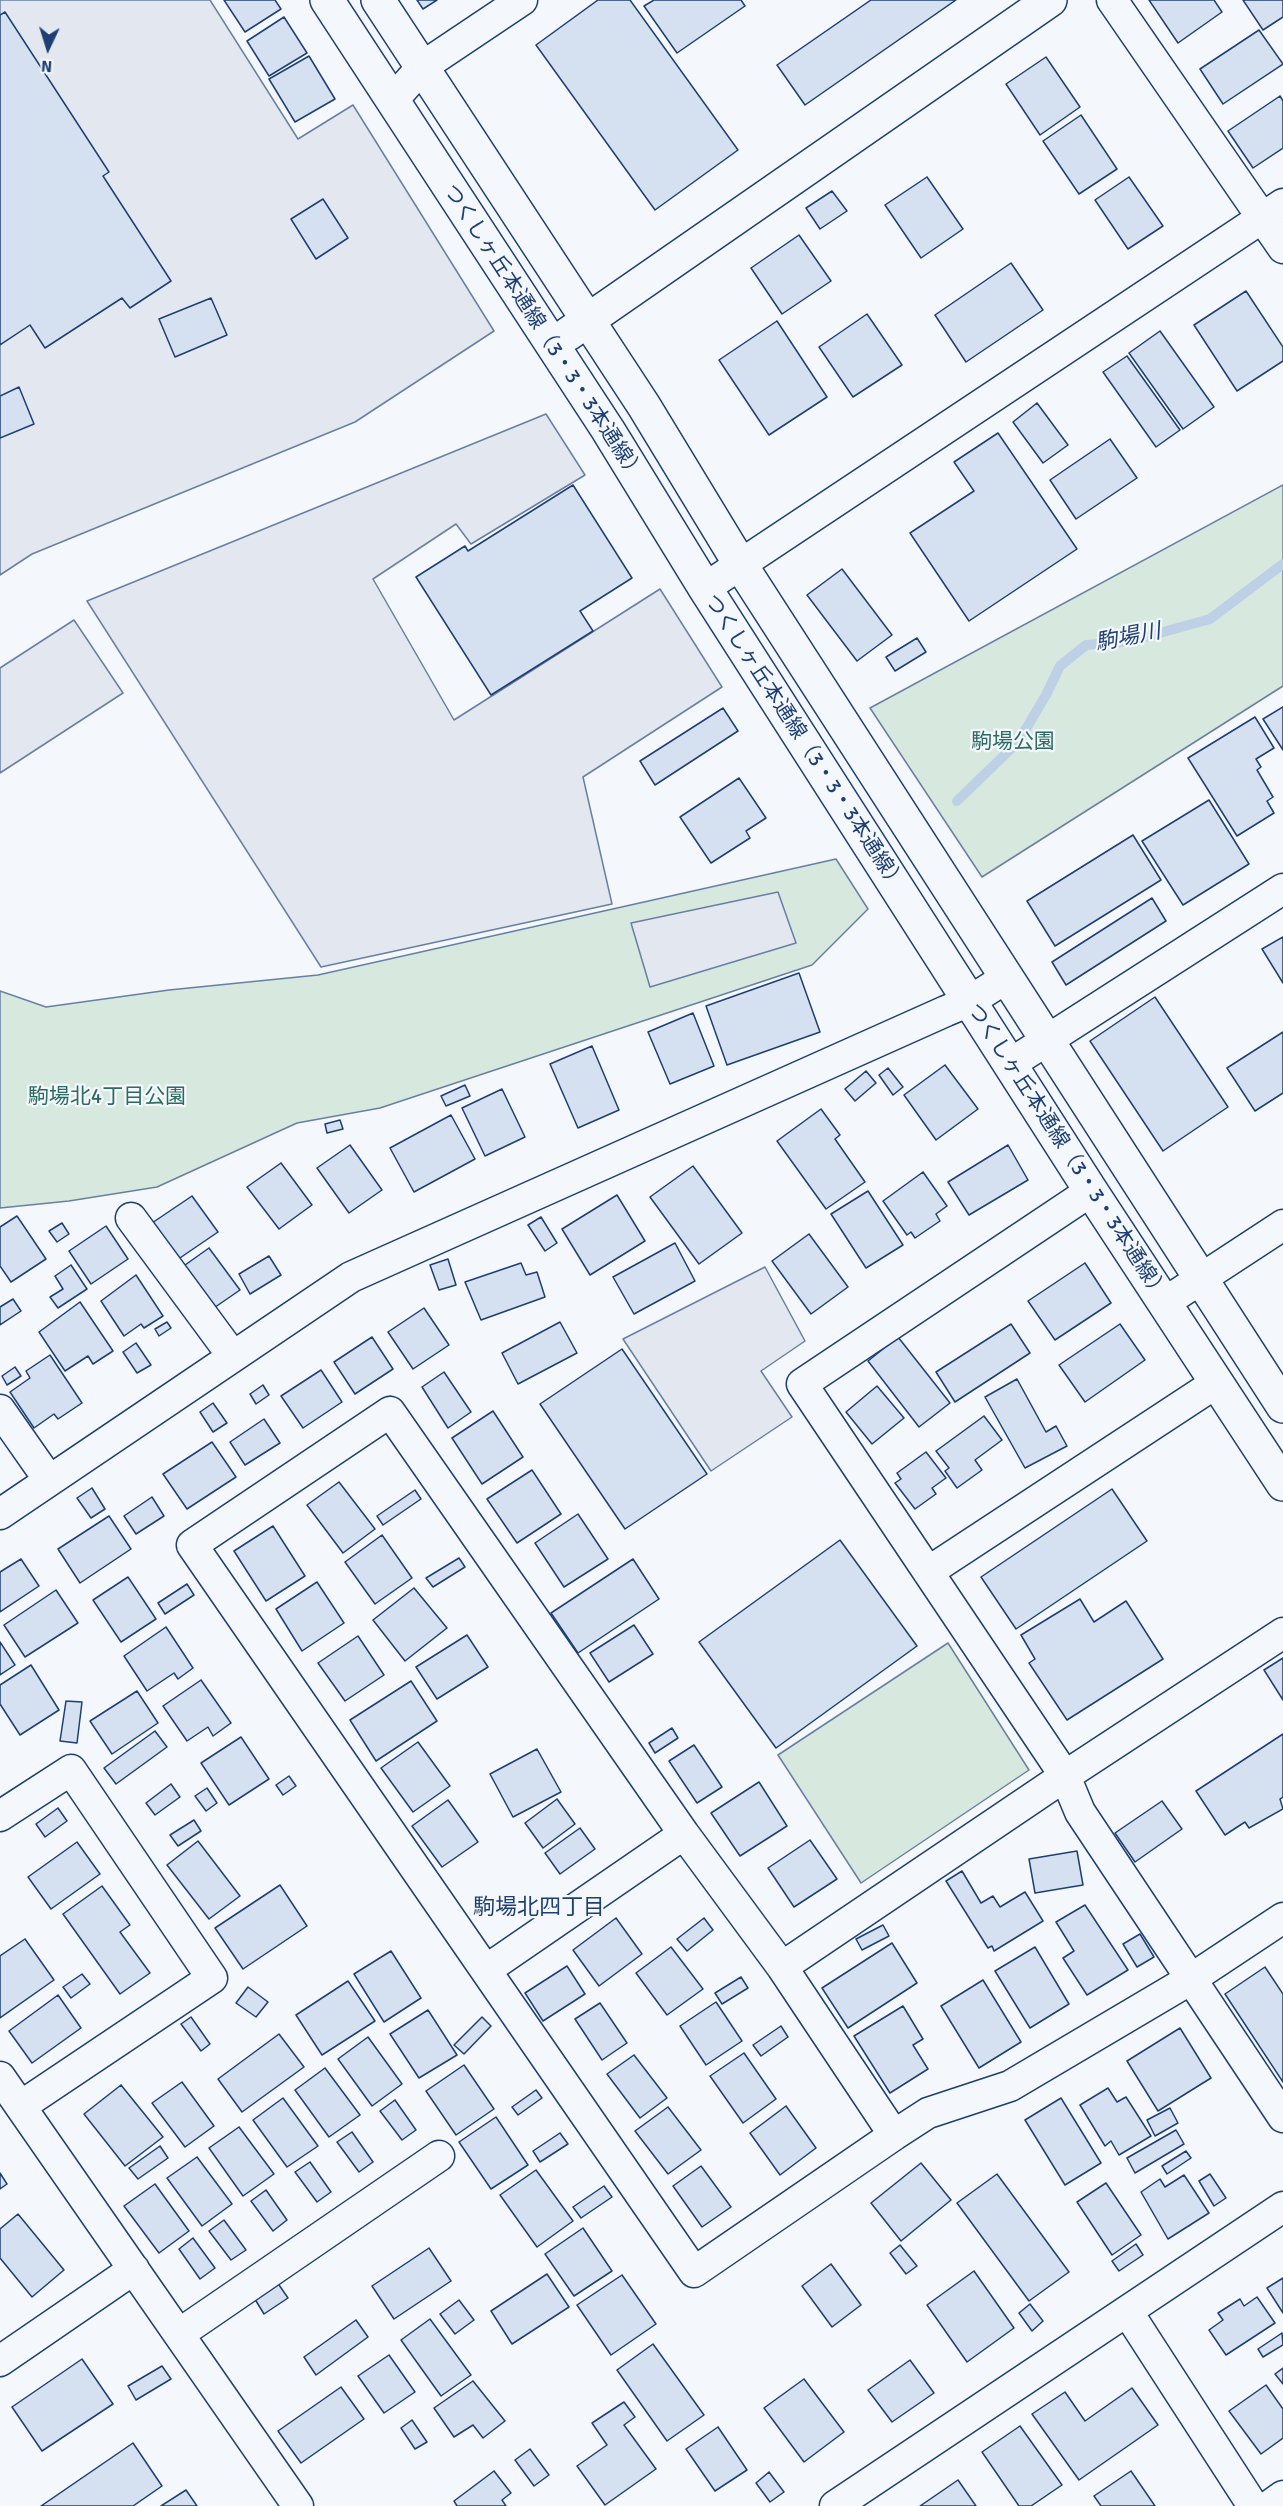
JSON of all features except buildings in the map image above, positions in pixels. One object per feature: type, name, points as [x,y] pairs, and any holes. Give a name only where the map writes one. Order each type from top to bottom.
[{"type":"street","name":"つくしヶ丘本通線（3・3・3本通線）","points":[[327,0],[608,430],[705,588],[1091,1191],[1283,1484]]},
{"type":"street","name":"つくしヶ丘本通線（3・3・3本通線）","points":[[378,0],[586,321],[644,406],[740,564],[1283,1406]]},
{"type":"street","points":[[393,100],[422,67],[522,0]]},
{"type":"street","points":[[551,345],[1050,0]]},
{"type":"street","points":[[1112,0],[1273,211],[1283,248]]},
{"type":"street","points":[[705,588],[1273,211]]},
{"type":"street","points":[[1010,1064],[1283,889]]},
{"type":"street","points":[[0,1514],[231,1355],[351,1276],[970,1000],[1006,978]]},
{"type":"street","points":[[1091,1191],[802,1384],[1065,1776],[1080,1812],[1283,2117]]},
{"type":"street","points":[[131,1218],[231,1355]]},
{"type":"street","points":[[1164,1303],[1283,1225]]},
{"type":"street","points":[[928,1572],[1216,1383]]},
{"type":"street","points":[[0,1410],[49,1480]]},
{"type":"street","points":[[894,2135],[782,1967],[684,1834],[390,1412],[192,1545],[694,2272],[928,2113],[1010,2086],[1191,1979],[1283,1918]]},
{"type":"street","points":[[782,1967],[1065,1776],[1283,1633]]},
{"type":"street","points":[[0,1816],[71,1770],[212,1978],[21,2106]]},
{"type":"street","points":[[486,1970],[684,1834]]},
{"type":"street","points":[[0,2077],[298,2506]]},
{"type":"street","points":[[179,2334],[438,2157]]},
{"type":"street","points":[[836,2506],[1283,2207]]},
{"type":"street","points":[[0,2361],[134,2269]]},
{"type":"street","points":[[1127,2311],[1253,2506]]},
{"type":"street","points":[[1269,2506],[1283,2496]]},
{"type":"green space","name":"駒場公園","points":[[1283,485],[1283,686],[982,877],[870,708]]},
{"type":"green space","name":"駒場北4丁目公園","points":[[836,859],[868,909],[812,965],[380,1108],[297,1123],[157,1187],[69,1201],[0,1208],[0,991],[46,1007],[169,990],[318,975]]},
{"type":"green space","points":[[948,1643],[1029,1770],[861,1883],[778,1755]]},
{"type":"shaded area","points":[[0,0],[210,0],[298,139],[353,105],[494,331],[355,422],[32,554],[0,575]]},
{"type":"shaded area","points":[[546,414],[585,475],[471,544],[456,524],[373,579],[454,720],[660,589],[722,687],[583,777],[612,904],[321,967],[87,601]]},
{"type":"shaded area","points":[[74,620],[123,693],[0,773],[0,668]]},
{"type":"shaded area","points":[[778,892],[796,943],[650,987],[631,923]]},
{"type":"shaded area","points":[[765,1267],[805,1341],[761,1371],[792,1417],[711,1471],[623,1339]]},
{"type":"waterway","name":"駒場川","points":[[957,801],[1018,742],[1060,666],[1086,645],[1131,641],[1210,619],[1283,564]]},
{"type":"district","name":"駒場北四丁目","points":[[539,1908]]}]
